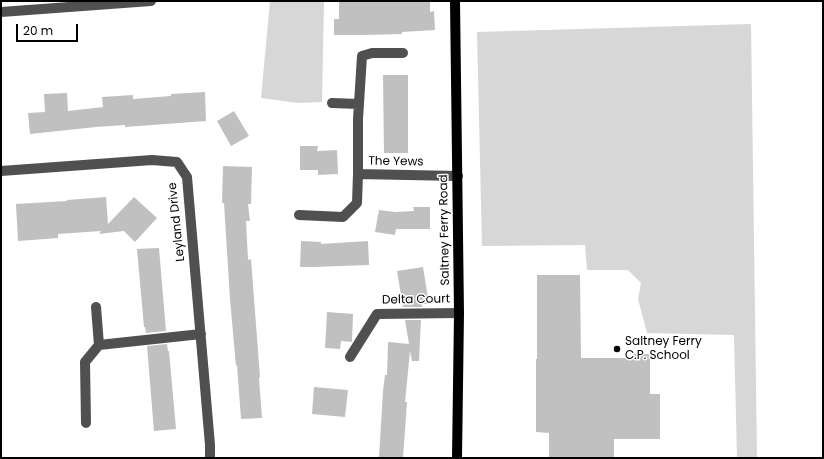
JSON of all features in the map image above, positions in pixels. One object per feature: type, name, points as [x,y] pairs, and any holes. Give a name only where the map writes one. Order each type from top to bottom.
[{"type":"main road","name":"Saltney Ferry Road","points":[[455,1],[460,312],[457,458]]},
{"type":"street","points":[[1,12],[151,1]]},
{"type":"street","name":"The Yews","points":[[299,215],[343,217],[357,203],[358,119],[362,56],[372,54],[403,53]]},
{"type":"street","points":[[332,103],[359,104]]},
{"type":"street","name":"Leyland Drive","points":[[1,171],[152,160],[178,162],[187,177],[210,458]]},
{"type":"street","name":"The Yews","points":[[358,174],[458,176]]},
{"type":"street","points":[[86,423],[86,362],[99,345],[96,307]]},
{"type":"street","name":"Delta Court","points":[[350,358],[376,314],[460,312]]},
{"type":"street","points":[[99,345],[201,334]]},
{"type":"shaded area","points":[[270,1],[324,1],[322,102],[298,103],[261,98]]},
{"type":"shaded area","name":"Saltney Ferry C.P. School","points":[[751,24],[757,458],[737,458],[734,335],[647,333],[638,299],[641,283],[628,270],[587,270],[585,245],[482,246],[477,32]]},
{"type":"building","points":[[339,1],[430,1],[430,12],[434,11],[435,30],[402,32],[402,34],[334,35],[334,19],[339,19]]},
{"type":"building","points":[[383,75],[408,75],[408,153],[384,153]]},
{"type":"building","points":[[205,92],[206,121],[125,127],[125,125],[96,127],[30,134],[28,113],[45,112],[44,94],[67,93],[68,111],[103,107],[102,97],[133,95],[133,99],[171,96],[171,94]]},
{"type":"building","points":[[234,111],[249,136],[231,146],[217,121]]},
{"type":"building","points":[[300,146],[318,146],[317,151],[337,150],[338,174],[318,175],[318,170],[300,170]]},
{"type":"building","points":[[223,166],[252,167],[251,204],[248,204],[250,221],[246,221],[248,260],[251,259],[262,418],[241,419],[230,299],[224,203],[222,203]]},
{"type":"building","points":[[106,197],[108,224],[134,197],[157,218],[135,242],[124,231],[99,234],[101,231],[58,234],[58,238],[18,241],[16,204]]},
{"type":"building","points":[[413,207],[430,207],[430,229],[396,229],[395,235],[375,232],[379,210],[395,212],[414,211]]},
{"type":"building","points":[[301,241],[321,242],[321,244],[368,241],[369,265],[300,267]]},
{"type":"building","points":[[159,248],[166,331],[146,333],[144,327],[137,249]]},
{"type":"building","points":[[423,267],[429,304],[422,304],[422,307],[403,307],[397,271]]},
{"type":"building","points":[[537,275],[580,275],[581,358],[633,358],[633,354],[650,354],[650,394],[660,394],[660,439],[614,439],[614,458],[549,458],[549,433],[536,432]]},
{"type":"building","points":[[327,312],[353,314],[352,342],[341,341],[340,349],[325,348]]},
{"type":"building","points":[[405,320],[421,320],[419,361],[412,361],[410,351],[405,402],[407,402],[403,458],[379,457],[383,391],[385,375],[387,375],[388,342],[409,344]]},
{"type":"building","points":[[167,344],[169,351],[176,429],[154,431],[147,346]]},
{"type":"building","points":[[314,387],[348,390],[345,417],[312,414]]},
{"type":"place","name":"Saltney Ferry C.P. School","points":[[617,349]]}]
